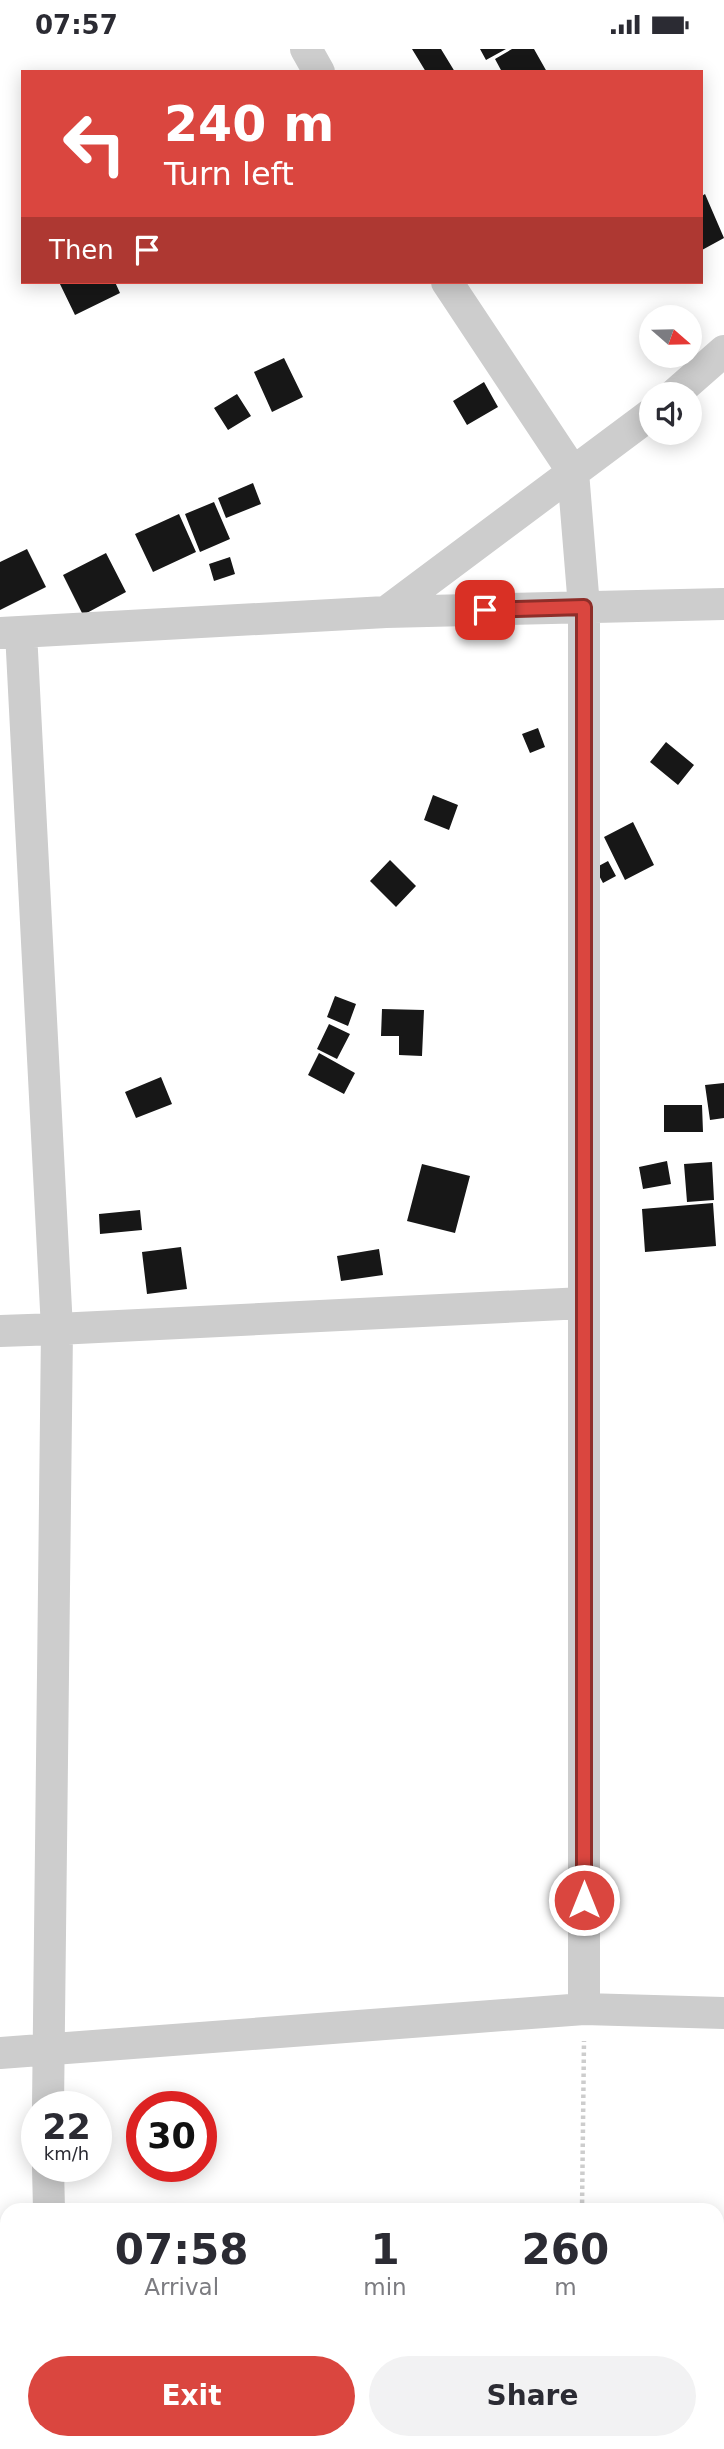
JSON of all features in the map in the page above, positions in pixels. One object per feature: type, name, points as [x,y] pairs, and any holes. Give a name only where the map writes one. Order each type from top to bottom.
[{"type":"street","points":[[306,49],[318,70]]},
{"type":"street","points":[[448,284],[573,472],[584,607],[584,2009]]},
{"type":"street","points":[[689,382],[724,351]]},
{"type":"street","points":[[386,612],[639,423]]},
{"type":"street","points":[[48,2091],[57,1329],[11,633],[386,612],[724,604]]},
{"type":"street","points":[[0,1331],[583,1303]]},
{"type":"street","points":[[0,2053],[584,2009],[724,2013]]},
{"type":"street","points":[[48,2182],[49,2203]]},
{"type":"path","points":[[582,2203],[584,2009]]},
{"type":"building","points":[[412,49],[441,49],[454,70],[425,70]]},
{"type":"building","points":[[480,49],[506,49],[486,60]]},
{"type":"building","points":[[512,49],[534,49],[546,70],[501,70],[495,59]]},
{"type":"building","points":[[705,194],[724,238],[703,249]]},
{"type":"building","points":[[60,284],[116,284],[120,293],[75,315]]},
{"type":"building","points":[[284,358],[303,397],[272,412],[254,372]]},
{"type":"building","points":[[484,382],[498,407],[467,425],[453,401]]},
{"type":"building","points":[[237,394],[251,416],[228,430],[214,408]]},
{"type":"building","points":[[253,483],[261,504],[226,518],[218,498]]},
{"type":"building","points":[[214,502],[230,539],[200,552],[185,514]]},
{"type":"building","points":[[179,514],[196,552],[153,572],[135,534]]},
{"type":"building","points":[[27,549],[46,587],[0,610],[0,562]]},
{"type":"building","points":[[106,553],[126,592],[83,615],[63,575]]},
{"type":"building","points":[[230,557],[235,574],[214,581],[209,564]]},
{"type":"building","points":[[538,728],[545,747],[530,753],[522,734]]},
{"type":"building","points":[[666,742],[694,765],[678,785],[650,762]]},
{"type":"building","points":[[433,795],[458,805],[449,830],[424,820]]},
{"type":"building","points":[[633,822],[654,865],[625,880],[604,837]]},
{"type":"building","points":[[390,860],[416,886],[396,907],[370,881]]},
{"type":"building","points":[[608,861],[616,876],[603,883],[595,868]]},
{"type":"building","points":[[335,996],[356,1004],[348,1026],[327,1017]]},
{"type":"building","points":[[382,1009],[424,1010],[422,1056],[399,1055],[399,1036],[381,1036]]},
{"type":"building","points":[[329,1024],[350,1034],[337,1059],[317,1049]]},
{"type":"building","points":[[319,1053],[355,1073],[344,1094],[308,1075]]},
{"type":"building","points":[[161,1077],[172,1104],[136,1118],[125,1092]]},
{"type":"building","points":[[724,1083],[724,1118],[710,1120],[705,1085]]},
{"type":"building","points":[[664,1105],[702,1105],[703,1132],[664,1132]]},
{"type":"building","points":[[667,1161],[671,1184],[643,1189],[639,1167]]},
{"type":"building","points":[[712,1162],[714,1200],[687,1202],[684,1164]]},
{"type":"building","points":[[422,1164],[470,1176],[455,1233],[407,1221]]},
{"type":"building","points":[[713,1203],[716,1246],[645,1252],[642,1209]]},
{"type":"building","points":[[140,1210],[142,1230],[100,1234],[99,1214]]},
{"type":"building","points":[[181,1247],[187,1289],[147,1294],[142,1252]]},
{"type":"building","points":[[379,1249],[383,1275],[341,1281],[337,1256]]},
{"type":"route","points":[[485,610],[584,607],[584,1900]]}]
